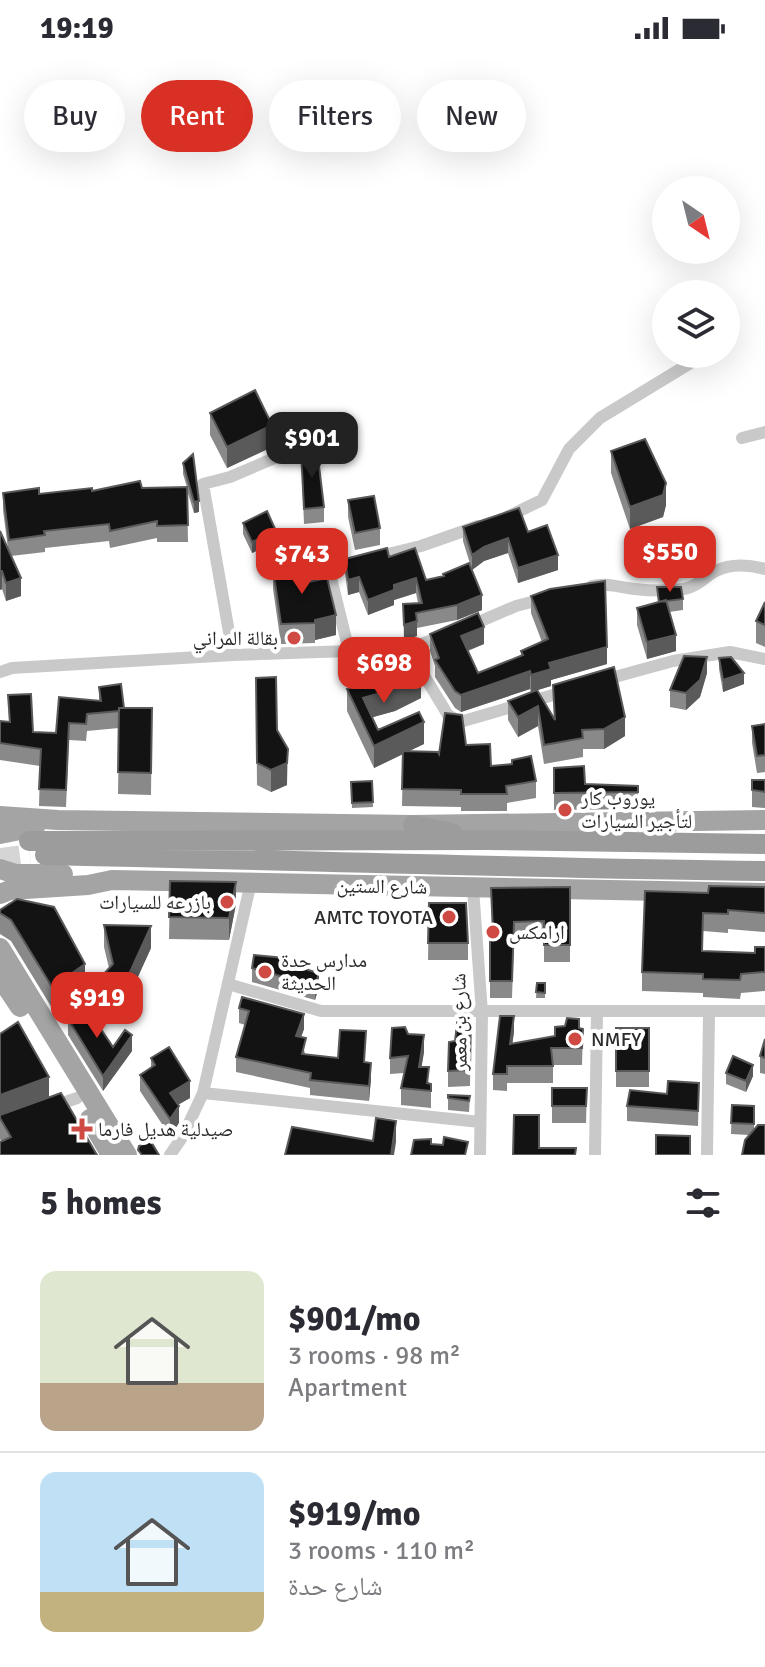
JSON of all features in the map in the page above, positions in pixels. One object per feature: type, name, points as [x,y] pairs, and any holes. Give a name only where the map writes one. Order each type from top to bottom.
[{"type":"highway","points":[[413,825],[488,840]]},
{"type":"highway","name":"شارع الستين","points":[[764,871],[479,868],[30,848],[488,840],[765,844]]},
{"type":"highway","points":[[763,893],[764,871]]},
{"type":"main road","points":[[0,816],[58,820],[413,825],[765,820]]},
{"type":"main road","points":[[0,834],[58,820]]},
{"type":"main road","points":[[0,869],[16,874],[86,873],[112,880]]},
{"type":"main road","name":"شارع الستين","points":[[0,894],[10,890],[88,885],[112,880],[763,893]]},
{"type":"main road","points":[[0,948],[127,1155]]},
{"type":"main road","points":[[0,977],[111,1155]]},
{"type":"street","points":[[349,651],[330,574],[333,569],[421,546],[516,514],[542,500],[569,449],[600,418],[682,368]]},
{"type":"street","points":[[742,438],[765,432]]},
{"type":"street","points":[[233,655],[203,484],[230,477],[305,445]]},
{"type":"street","points":[[585,588],[599,584],[635,589],[681,589],[696,586],[716,571],[728,567],[749,565],[765,569]]},
{"type":"street","points":[[0,672],[12,668],[233,655],[408,649],[516,606],[558,595]]},
{"type":"street","points":[[408,649],[448,715],[460,722],[673,661],[730,652],[765,659]]},
{"type":"street","points":[[170,1155],[183,1136],[203,1093],[251,882]]},
{"type":"street","name":"شارع بن معمر","points":[[473,888],[482,1013],[480,1155]]},
{"type":"street","points":[[228,984],[321,1011],[765,1011]]},
{"type":"street","points":[[595,1155],[597,1011]]},
{"type":"street","points":[[707,1155],[709,1013]]},
{"type":"street","points":[[203,1093],[480,1122]]},
{"type":"street","points":[[38,1112],[77,1098]]},
{"type":"building","points":[[255,390],[272,425],[227,447],[210,413]]},
{"type":"building","points":[[645,439],[666,483],[663,495],[630,507],[611,451]]},
{"type":"building","points":[[301,449],[317,449],[324,507],[304,509]]},
{"type":"building","points":[[193,454],[199,501],[194,502],[183,463]]},
{"type":"building","points":[[140,481],[142,488],[187,487],[188,525],[157,526],[157,521],[110,531],[109,524],[44,531],[45,535],[9,540],[3,493],[39,488],[39,494],[92,488],[92,491]]},
{"type":"building","points":[[374,496],[380,528],[355,533],[348,500]]},
{"type":"building","points":[[519,508],[528,532],[547,525],[558,555],[518,568],[508,538],[472,555],[463,527]]},
{"type":"building","points":[[267,511],[276,531],[252,542],[243,523]]},
{"type":"building","points":[[0,531],[21,578],[6,583],[0,571]]},
{"type":"building","points":[[387,548],[389,557],[415,548],[426,580],[444,576],[469,563],[482,595],[457,605],[416,613],[417,621],[404,625],[403,604],[422,603],[416,578],[394,585],[394,590],[368,600],[359,577],[348,580],[345,559]]},
{"type":"building","points":[[306,564],[309,582],[327,578],[336,615],[315,620],[315,623],[281,624],[273,569]]},
{"type":"building","points":[[605,581],[607,647],[549,663],[551,669],[548,670],[531,675],[530,671],[461,695],[455,691],[435,660],[439,658],[430,634],[478,613],[484,627],[461,636],[478,673],[523,655],[521,651],[548,639],[531,596],[550,589]]},
{"type":"building","points":[[657,587],[681,587],[683,599],[659,602]]},
{"type":"building","points":[[666,600],[676,635],[647,642],[637,608]]},
{"type":"building","points":[[765,602],[765,625],[756,621]]},
{"type":"building","points":[[684,656],[707,657],[700,680],[686,693],[670,690]]},
{"type":"building","points":[[731,657],[744,673],[723,680],[719,658]]},
{"type":"building","points":[[416,666],[421,676],[395,689],[363,698],[378,730],[419,712],[424,722],[374,746],[347,689]]},
{"type":"building","points":[[614,667],[625,717],[604,729],[582,730],[583,738],[544,745],[538,706],[518,717],[508,701],[537,690],[555,720],[553,685]]},
{"type":"building","points":[[276,677],[277,730],[288,749],[287,763],[271,770],[257,763],[256,678]]},
{"type":"building","points":[[121,684],[124,708],[87,714],[86,724],[69,723],[66,790],[39,789],[41,749],[0,743],[0,721],[10,722],[8,695],[31,694],[33,732],[56,733],[59,697],[101,701],[99,687]]},
{"type":"building","points":[[119,708],[152,708],[151,773],[118,772]]},
{"type":"building","points":[[445,713],[462,715],[466,745],[490,744],[491,766],[512,764],[512,760],[531,756],[536,781],[506,786],[507,794],[402,789],[403,751],[439,754]]},
{"type":"building","points":[[765,724],[765,755],[757,756],[752,726]]},
{"type":"building","points":[[584,766],[585,784],[638,786],[638,792],[554,793],[554,768]]},
{"type":"building","points":[[752,780],[765,780],[765,792],[752,790]]},
{"type":"building","points":[[372,781],[373,802],[352,803],[351,782]]},
{"type":"building","points":[[170,881],[236,882],[229,918],[169,917]]},
{"type":"building","points":[[709,886],[765,887],[765,913],[728,910],[728,914],[703,913],[702,951],[755,953],[755,947],[765,947],[765,972],[741,974],[740,980],[703,979],[703,974],[642,972],[645,891],[708,893]]},
{"type":"building","points":[[570,887],[570,945],[544,945],[544,921],[514,922],[512,981],[490,981],[490,931],[493,931],[491,888]]},
{"type":"building","points":[[17,899],[54,907],[85,964],[52,987],[11,920],[0,913]]},
{"type":"building","points":[[429,903],[466,903],[468,943],[428,943]]},
{"type":"building","points":[[104,925],[151,926],[126,981],[113,996],[100,978],[113,964]]},
{"type":"building","points":[[254,955],[309,964],[308,970],[319,973],[315,986],[252,968]]},
{"type":"building","points":[[537,983],[545,983],[545,993],[536,992]]},
{"type":"building","points":[[242,997],[304,1014],[296,1036],[306,1038],[302,1054],[338,1058],[340,1030],[366,1031],[364,1062],[371,1063],[369,1086],[310,1080],[311,1073],[236,1057],[249,1011],[239,1008]]},
{"type":"building","points":[[86,1007],[113,1047],[125,1030],[132,1035],[103,1076],[68,1019]]},
{"type":"building","points":[[458,1015],[471,1016],[470,1070],[448,1071],[449,1042],[455,1041]]},
{"type":"building","points":[[500,1016],[514,1016],[510,1044],[555,1036],[555,1027],[565,1026],[567,1018],[579,1019],[579,1028],[583,1029],[582,1048],[551,1048],[553,1066],[507,1066],[507,1074],[493,1074]]},
{"type":"building","points":[[18,1022],[49,1077],[0,1095],[0,1034]]},
{"type":"building","points":[[405,1027],[408,1034],[424,1035],[419,1067],[429,1067],[427,1083],[431,1084],[431,1091],[401,1088],[408,1056],[390,1058],[392,1028]]},
{"type":"building","points":[[616,1028],[649,1028],[649,1071],[616,1071]]},
{"type":"building","points":[[765,1039],[765,1058],[760,1056]]},
{"type":"building","points":[[169,1047],[190,1081],[170,1093],[179,1106],[170,1119],[140,1075],[155,1065],[151,1058]]},
{"type":"building","points":[[733,1056],[753,1065],[746,1081],[726,1073]]},
{"type":"building","points":[[668,1081],[699,1083],[698,1111],[627,1106],[630,1090],[667,1094]]},
{"type":"building","points":[[552,1088],[587,1088],[586,1106],[552,1106]]},
{"type":"building","points":[[61,1093],[97,1155],[0,1155],[0,1142],[11,1137],[0,1115]]},
{"type":"building","points":[[448,1095],[470,1096],[469,1101],[448,1098]]},
{"type":"building","points":[[732,1105],[754,1106],[754,1124],[731,1123]]},
{"type":"building","points":[[514,1115],[539,1115],[539,1148],[576,1148],[575,1155],[513,1155]]},
{"type":"building","points":[[376,1118],[396,1121],[391,1155],[285,1155],[292,1127],[373,1141]]},
{"type":"building","points":[[758,1125],[765,1125],[765,1155],[742,1155],[745,1140]]},
{"type":"building","points":[[656,1135],[690,1136],[690,1155],[656,1155]]},
{"type":"building","points":[[444,1137],[468,1142],[465,1155],[411,1155],[414,1140],[431,1139],[431,1144],[443,1145]]},
{"type":"building","points":[[150,1140],[159,1155],[142,1155],[138,1150],[139,1146]]},
{"type":"tunnel","points":[[0,858],[30,854]]},
{"type":"place","name":"بقالة المراني","points":[[294,638]]},
{"type":"place","name":"يوروب كار لتأجير السيارات","points":[[565,810]]},
{"type":"place","name":"بازرعه للسيارات","points":[[227,902]]},
{"type":"place","name":"AMTC TOYOTA","points":[[449,917]]},
{"type":"place","name":"ارامكس","points":[[493,932]]},
{"type":"place","name":"مدارس حدة الحديثة","points":[[265,972]]},
{"type":"place","name":"NMFY","points":[[575,1039]]},
{"type":"place","name":"صيدلية هديل فارما","points":[[82,1129]]}]
